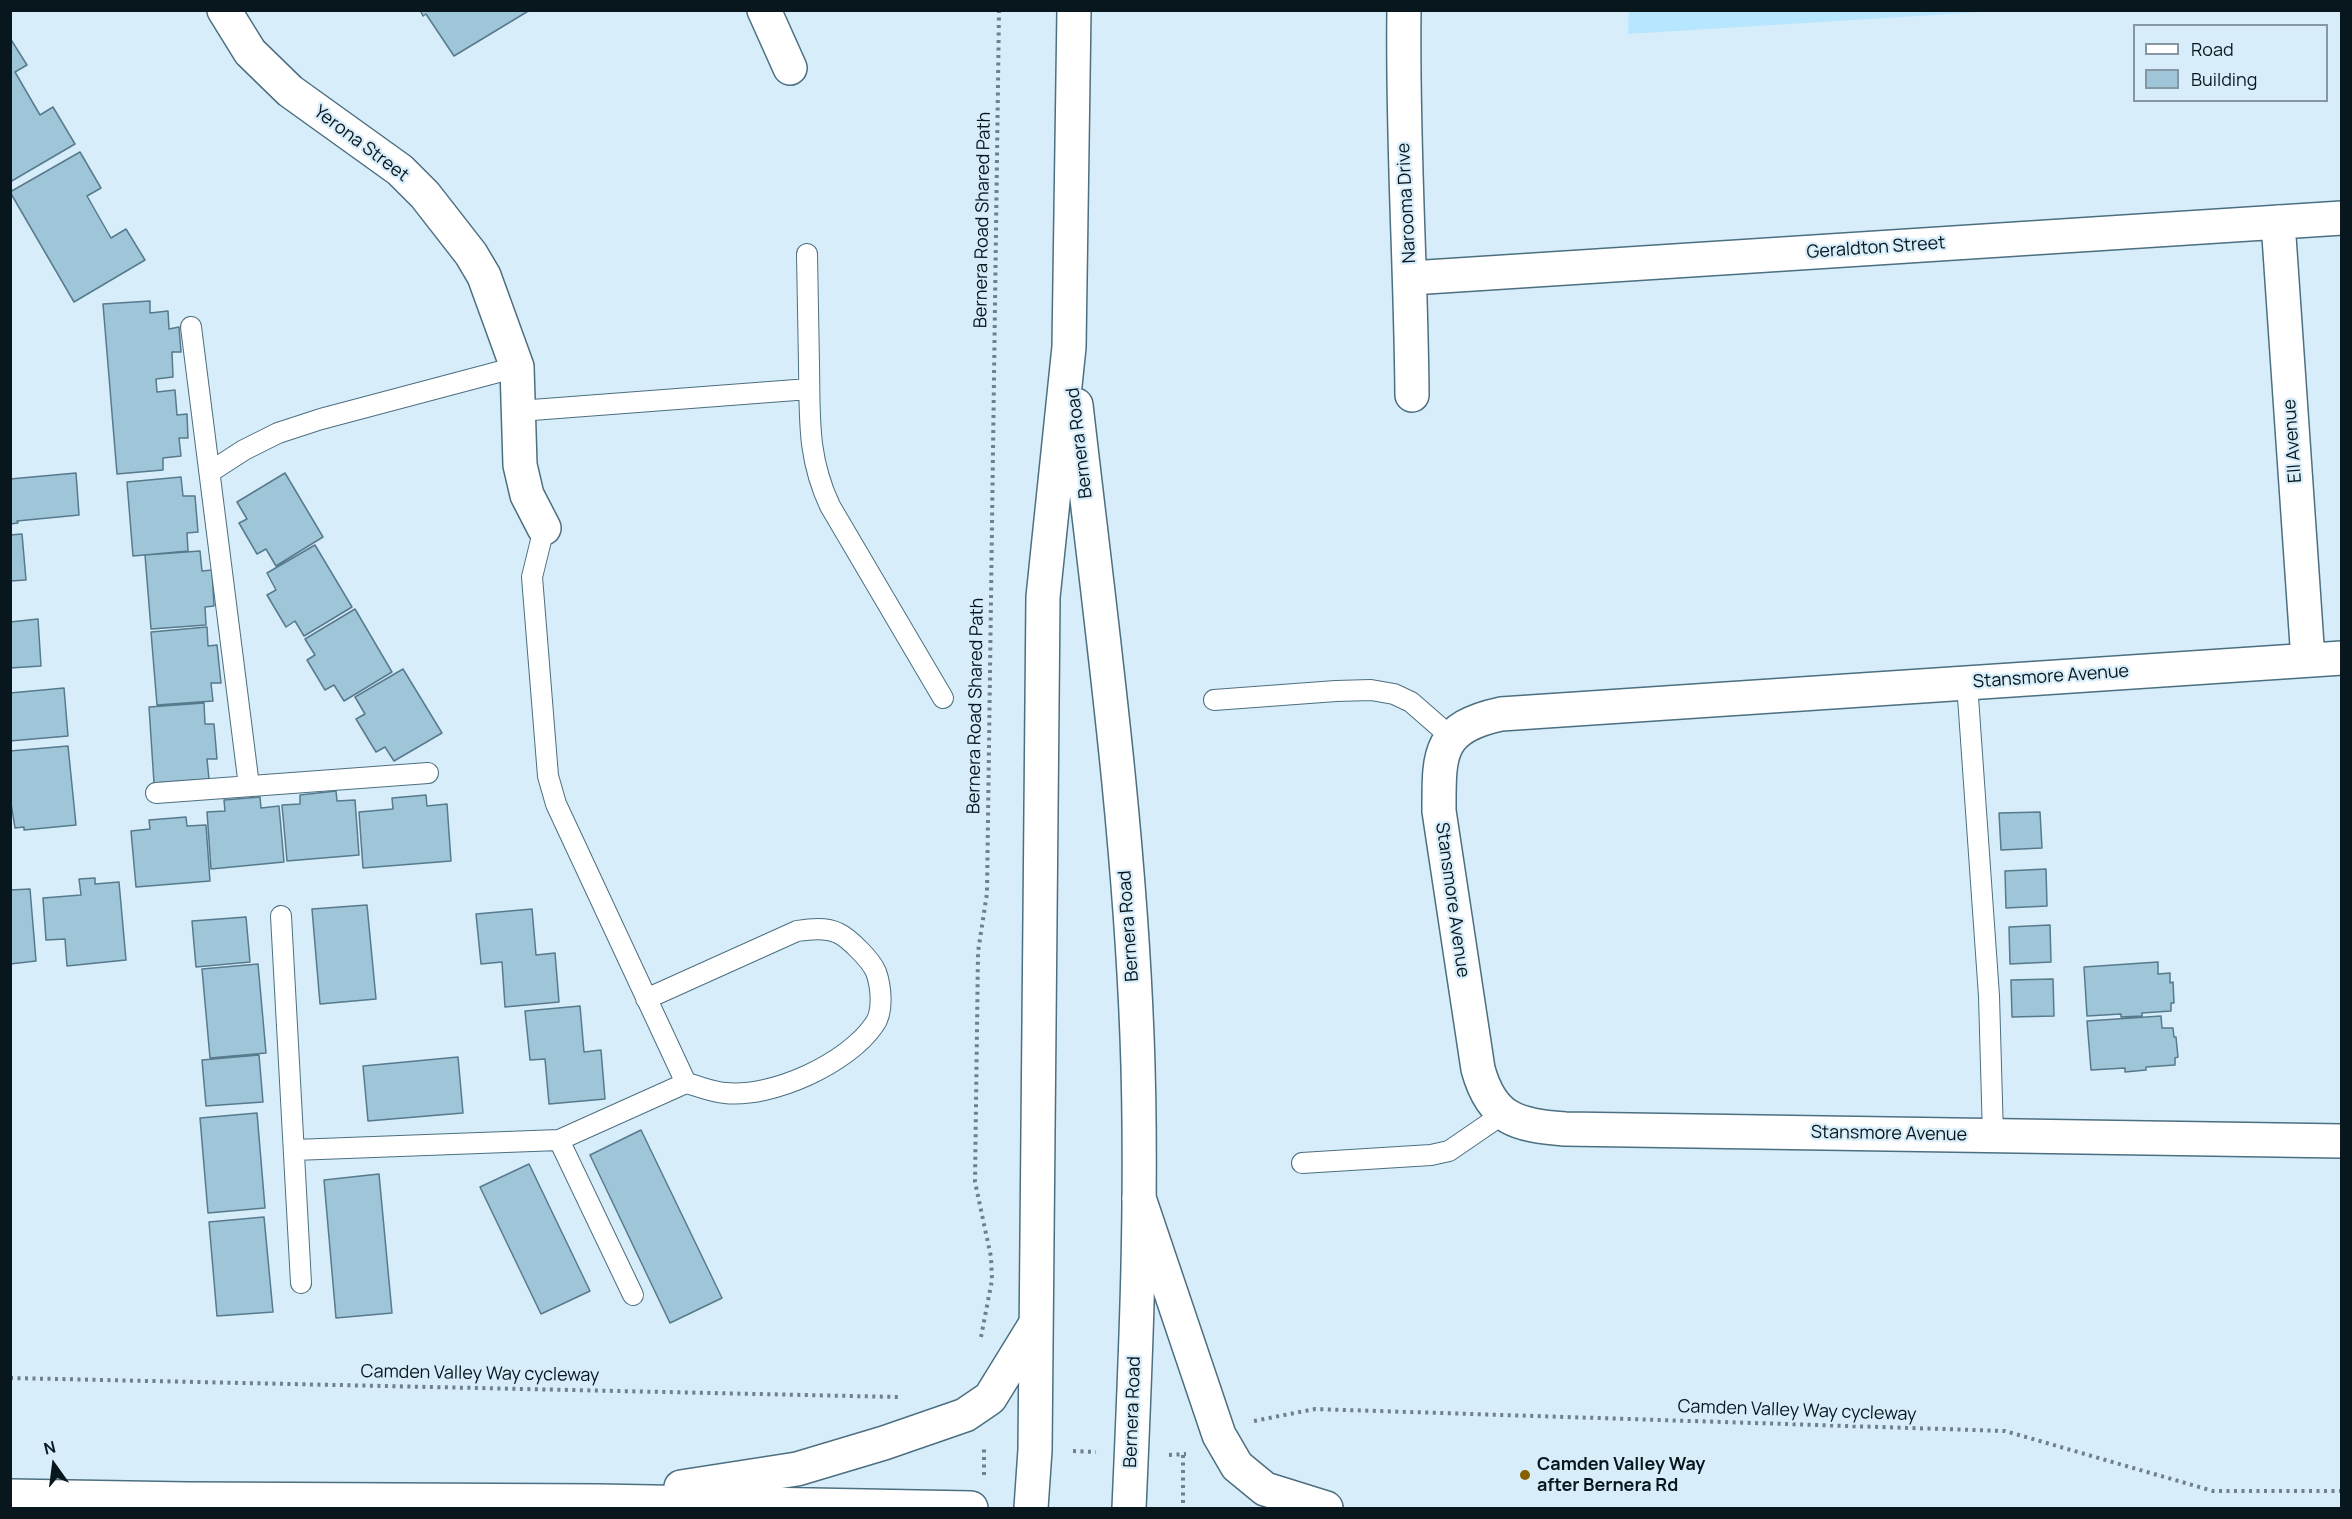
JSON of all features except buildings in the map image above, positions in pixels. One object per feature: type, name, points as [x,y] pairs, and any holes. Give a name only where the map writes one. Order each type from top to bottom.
[{"type":"street","name":"Yerona Street","points":[[224,10],[250,52],[290,91],[372,148],[400,170],[425,195],[465,246],[484,276],[517,367],[520,465],[527,495],[544,528]]},
{"type":"street","points":[[764,10],[790,68]]},
{"type":"street","name":"Bernera Road","points":[[1031,1509],[1035,1450],[1043,597],[1069,347],[1074,10]]},
{"type":"street","name":"Narooma Drive","points":[[1404,10],[1403,129],[1411,278],[1412,395]]},
{"type":"street","name":"Geraldton Street","points":[[1411,278],[2342,218]]},
{"type":"street","name":"Ell Avenue","points":[[2278,222],[2308,660]]},
{"type":"street","name":"Bernera Road","points":[[1069,347],[1099,602],[1127,893],[1137,1036],[1139,1198],[1129,1509]]},
{"type":"street","name":"Stansmore Avenue","points":[[2342,658],[1501,714],[1477,719],[1451,737],[1444,750],[1439,768],[1439,811],[1478,1069],[1482,1084],[1503,1114],[1516,1122],[1565,1129],[2342,1141]]},
{"type":"street","points":[[1139,1198],[1219,1435],[1237,1466],[1265,1489],[1326,1509]]},
{"type":"street","points":[[599,1501],[797,1468],[884,1443],[965,1415],[990,1398],[1035,1325]]},
{"type":"street","points":[[10,1496],[198,1500],[599,1501],[971,1509]]},
{"type":"lane","points":[[807,254],[809,423],[819,483],[830,506],[942,698]]},
{"type":"lane","points":[[191,327],[249,786]]},
{"type":"lane","points":[[210,472],[244,450],[278,433],[321,419],[517,367]]},
{"type":"lane","points":[[519,411],[809,389]]},
{"type":"lane","points":[[544,528],[532,577],[548,776],[556,804],[686,1083]]},
{"type":"lane","points":[[1967,683],[1989,996],[1994,1136]]},
{"type":"lane","points":[[1214,700],[1371,690],[1394,694],[1411,702],[1451,737]]},
{"type":"lane","points":[[156,793],[428,773]]},
{"type":"lane","points":[[281,916],[301,1283]]},
{"type":"lane","points":[[294,1150],[559,1140],[686,1083],[726,1093],[755,1092],[790,1083],[828,1066],[849,1050],[875,1024],[881,1003],[875,971],[860,950],[837,932],[813,928],[797,931],[646,999]]},
{"type":"lane","points":[[1302,1163],[1431,1155],[1449,1151],[1503,1114]]},
{"type":"lane","points":[[559,1140],[633,1294]]},
{"type":"path","name":"Bernera Road Shared Path","points":[[981,1342],[992,1280],[991,1257],[975,1182],[975,1170],[978,952],[987,893],[999,10]]},
{"type":"path","name":"Camden Valley Way cycleway","points":[[10,1378],[901,1397]]},
{"type":"path","name":"Camden Valley Way cycleway","points":[[1244,1422],[1315,1409],[2005,1431],[2212,1491],[2342,1491]]},
{"type":"path","points":[[984,1448],[1183,1455],[1183,1509]]},
{"type":"shaded area","points":[[1629,10],[1998,10],[1998,11],[1628,34]]},
{"type":"place","name":"Camden Valley Way after Bernera Rd","points":[[1525,1475]]}]
